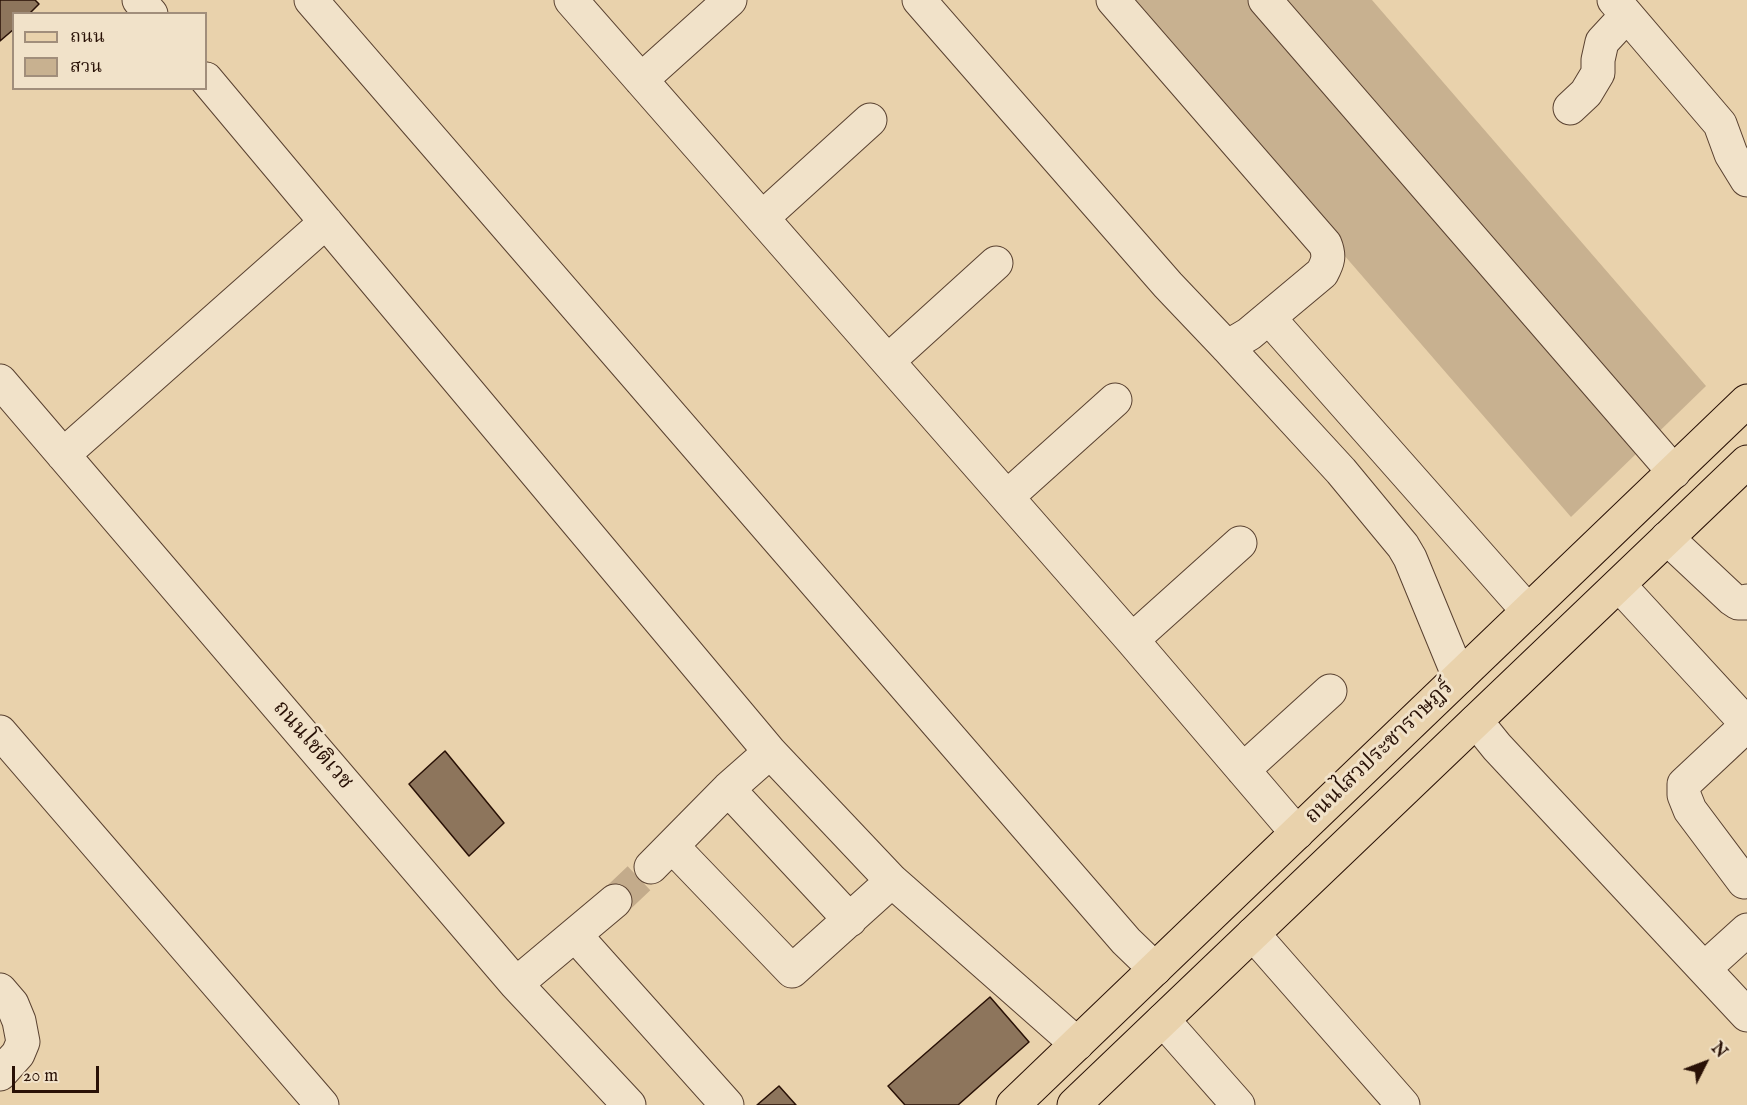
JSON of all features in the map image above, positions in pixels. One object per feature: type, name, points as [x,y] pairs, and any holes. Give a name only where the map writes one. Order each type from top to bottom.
[{"type":"main road","name":"ถนนไสวประชาราษฎร์","points":[[1013,1105],[1747,401]]},
{"type":"main road","name":"ถนนไสวประชาราษฎร์","points":[[1074,1105],[1747,462]]},
{"type":"street","points":[[139,0],[148,12]]},
{"type":"street","points":[[311,0],[1126,941],[1155,969]]},
{"type":"street","points":[[571,0],[1132,640],[1297,833]]},
{"type":"street","points":[[641,80],[730,0]]},
{"type":"street","points":[[919,0],[1168,285],[1341,471],[1403,546],[1460,677]]},
{"type":"street","points":[[1113,0],[1325,244],[1329,253],[1328,262],[1322,273],[1249,334],[1227,347]]},
{"type":"street","points":[[1265,0],[1674,472]]},
{"type":"street","points":[[1570,108],[1586,93],[1598,73],[1602,42],[1621,8],[1734,131],[1731,153],[1747,180]]},
{"type":"street","points":[[207,80],[770,752],[892,881],[1077,1044]]},
{"type":"street","points":[[762,218],[870,120]]},
{"type":"street","points":[[63,455],[326,222]]},
{"type":"street","points":[[888,361],[996,263]]},
{"type":"street","points":[[1269,318],[1528,611]]},
{"type":"street","name":"ถนนโชติเวช","points":[[0,381],[516,984],[629,1105]]},
{"type":"street","points":[[1007,497],[1115,400]]},
{"type":"street","points":[[1341,471],[1379,441]]},
{"type":"street","points":[[1667,538],[1732,599],[1738,603],[1747,601]]},
{"type":"street","points":[[1132,640],[1240,543]]},
{"type":"street","points":[[1619,585],[1747,725],[1684,784],[1684,795],[1690,810],[1744,882]]},
{"type":"street","points":[[1243,770],[1330,691]]},
{"type":"street","points":[[1476,721],[1497,747],[1747,1015]]},
{"type":"street","points":[[0,732],[322,1105]]},
{"type":"street","points":[[770,752],[728,789],[661,856],[792,972],[892,881]]},
{"type":"street","points":[[728,789],[850,920]]},
{"type":"street","points":[[516,984],[615,901]]},
{"type":"street","points":[[1705,968],[1747,930]]},
{"type":"street","points":[[1253,934],[1403,1105]]},
{"type":"street","points":[[575,935],[727,1105]]},
{"type":"street","points":[[0,990],[12,1004],[19,1021],[23,1042],[18,1054],[0,1074]]},
{"type":"street","points":[[1163,1020],[1238,1105]]},
{"type":"green space","points":[[1123,0],[1372,0],[1706,386],[1571,517]]},
{"type":"building","points":[[0,0],[35,0],[39,4],[31,12],[12,12],[12,31],[0,41]]},
{"type":"building","points":[[445,751],[504,823],[469,856],[409,784]]},
{"type":"building","points":[[990,997],[1029,1042],[958,1105],[905,1105],[888,1086]]},
{"type":"building","points":[[779,1086],[796,1105],[757,1105]]},
{"type":"tunnel","points":[[615,901],[651,867]]}]
